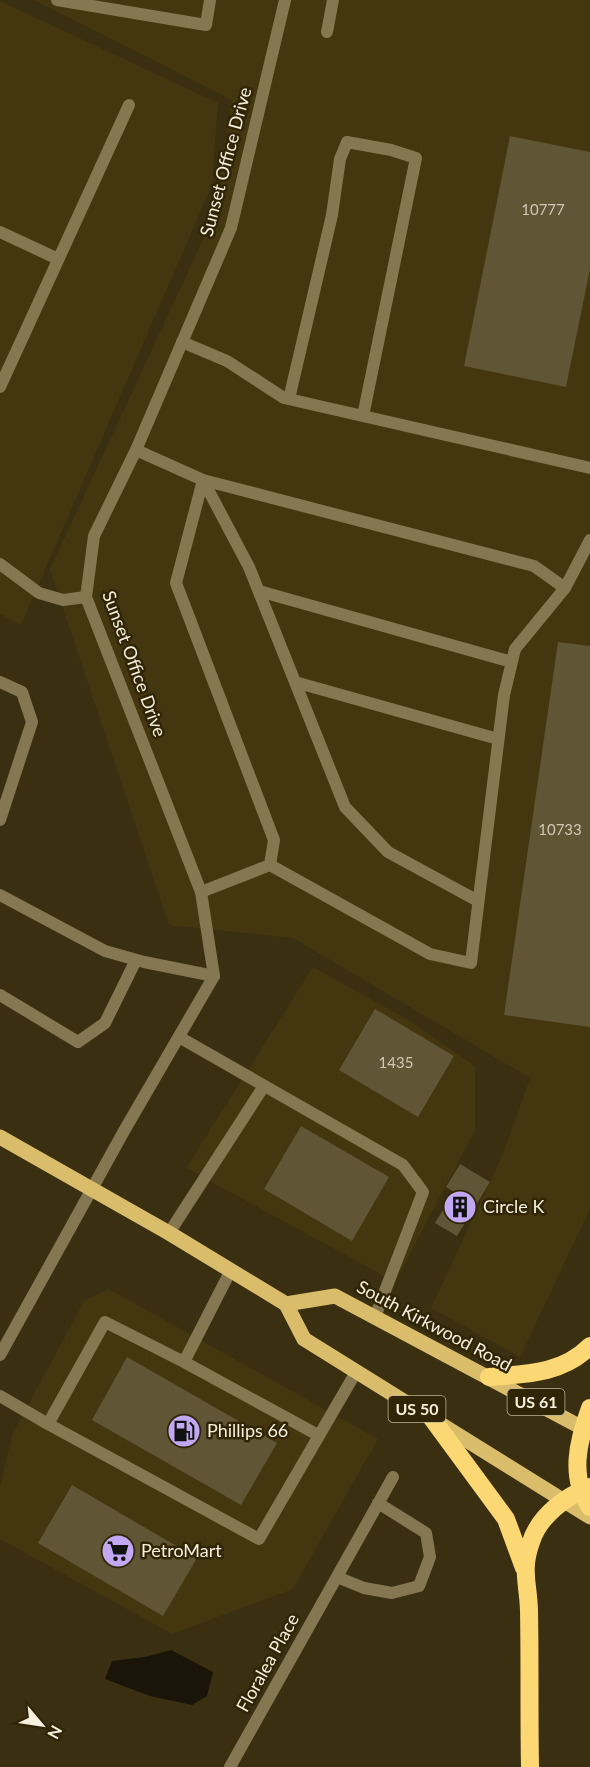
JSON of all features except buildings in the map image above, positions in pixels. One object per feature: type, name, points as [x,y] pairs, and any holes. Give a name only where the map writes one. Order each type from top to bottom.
[{"type":"highway","points":[[489,1377],[554,1370],[581,1355],[590,1346]]},
{"type":"highway","points":[[590,1408],[587,1429],[577,1450],[590,1508]]},
{"type":"highway","points":[[431,1418],[506,1519],[524,1568],[529,1607],[530,1767]]},
{"type":"highway","points":[[524,1568],[531,1539],[543,1521],[563,1500],[585,1489]]},
{"type":"main road","points":[[0,1137],[169,1233],[286,1304]]},
{"type":"main road","name":"South Kirkwood Road","points":[[286,1304],[335,1296],[587,1429]]},
{"type":"main road","name":"US 50","points":[[286,1304],[304,1339],[590,1517]]},
{"type":"street","points":[[57,0],[206,25],[210,0]]},
{"type":"street","name":"Sunset Office Drive","points":[[214,976],[201,892],[86,597],[94,536],[136,450],[231,228],[285,0]]},
{"type":"street","points":[[327,32],[333,0]]},
{"type":"street","points":[[0,387],[129,105]]},
{"type":"street","points":[[289,399],[332,215],[340,159],[347,142],[391,150],[416,158],[363,416]]},
{"type":"street","points":[[0,232],[58,259]]},
{"type":"street","points":[[182,342],[227,361],[289,399],[590,468]]},
{"type":"street","points":[[136,450],[204,480],[534,566],[565,588]]},
{"type":"street","points":[[204,480],[249,567],[345,807],[388,852],[478,902]]},
{"type":"street","points":[[204,480],[176,583],[274,840],[270,865]]},
{"type":"street","points":[[270,865],[430,954],[471,963],[504,695],[515,649],[565,588],[590,540]]},
{"type":"street","points":[[0,564],[39,593],[63,600],[86,597]]},
{"type":"street","points":[[259,591],[512,662]]},
{"type":"street","points":[[0,682],[22,692],[32,722],[0,820]]},
{"type":"street","points":[[295,682],[498,739]]},
{"type":"street","points":[[201,892],[270,865]]},
{"type":"street","points":[[0,895],[105,951],[136,960],[214,976],[124,1131],[0,1355]]},
{"type":"street","points":[[0,995],[78,1042],[105,1023],[136,960]]},
{"type":"street","points":[[179,1037],[403,1166],[423,1191],[375,1317]]},
{"type":"street","points":[[169,1233],[264,1086]]},
{"type":"street","points":[[184,1362],[231,1270]]},
{"type":"street","points":[[48,1424],[105,1322],[318,1435]]},
{"type":"street","points":[[0,1396],[259,1539],[356,1372]]},
{"type":"street","name":"Floralea Place","points":[[230,1767],[393,1477]]},
{"type":"street","points":[[337,1577],[364,1588],[392,1593],[418,1586],[430,1557],[426,1533],[378,1503]]},
{"type":"shaded area","points":[[34,0],[590,0],[590,1209],[520,1357],[431,1308],[502,1156],[530,1078],[293,938],[169,925],[50,569],[213,218],[232,100]]},
{"type":"shaded area","points":[[0,1],[218,103],[212,185],[21,625],[0,614]]},
{"type":"shaded area","points":[[313,967],[407,1019],[475,1066],[475,1131],[395,1282],[186,1168]]},
{"type":"shaded area","points":[[109,1289],[378,1439],[293,1589],[172,1634],[0,1539],[0,1487],[12,1435],[84,1301]]},
{"type":"shaded area","points":[[171,1650],[213,1672],[207,1696],[192,1705],[150,1696],[105,1679],[112,1661],[145,1657]]},
{"type":"place","name":"Circle K","points":[[460,1207]]},
{"type":"place","name":"Phillips 66","points":[[184,1431]]},
{"type":"place","name":"PetroMart","points":[[118,1551]]}]
